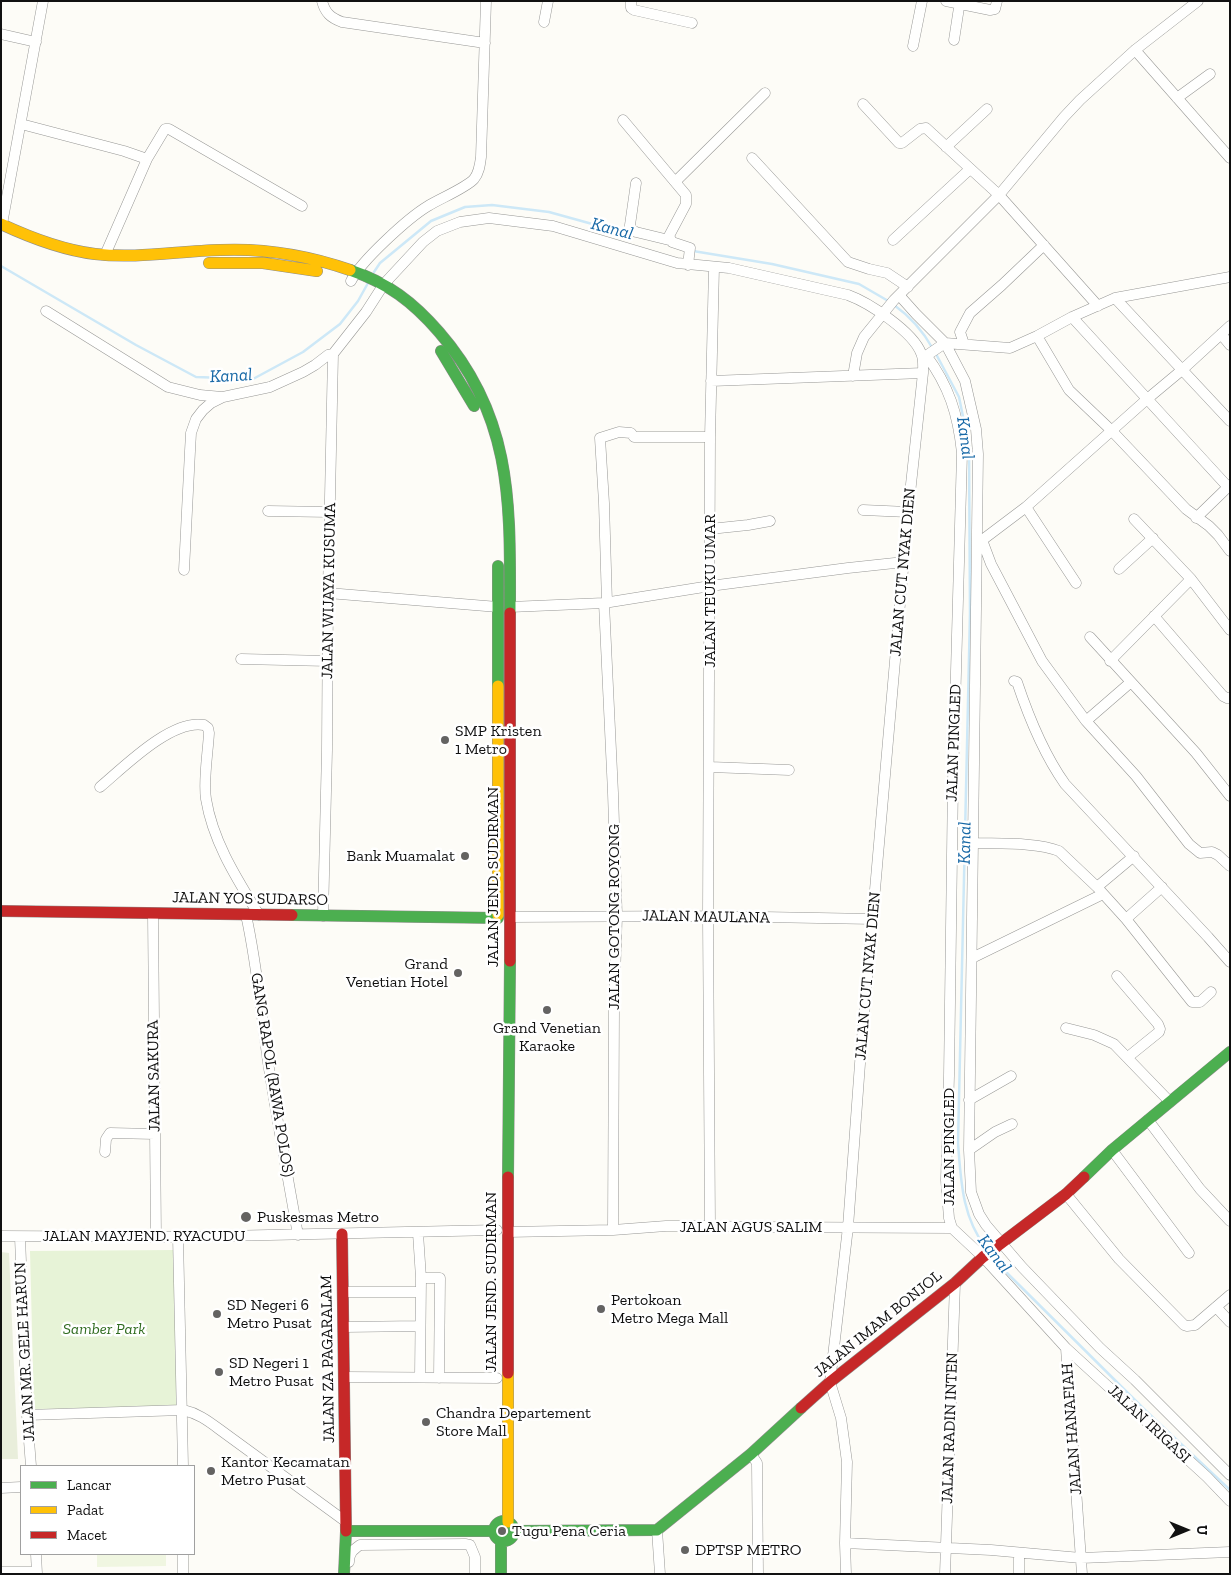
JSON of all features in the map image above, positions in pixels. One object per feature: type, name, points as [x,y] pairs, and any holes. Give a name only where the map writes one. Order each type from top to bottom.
[{"type":"main road","points":[[2,228],[30,236],[73,255],[104,265],[233,262],[279,264],[358,278]]},
{"type":"main road","points":[[73,255],[257,250],[305,256],[378,286]]},
{"type":"main road","name":"JALAN JEND. SUDIRMAN","points":[[378,286],[408,301],[455,350],[468,369],[485,402],[500,446],[507,483],[510,524],[510,917],[503,1052],[497,1428]]},
{"type":"main road","name":"JALAN JEND. SUDIRMAN","points":[[378,286],[436,344],[450,364],[479,416],[493,466],[499,503],[498,922]]},
{"type":"main road","points":[[498,689],[510,689]]},
{"type":"main road","name":"JALAN YOS SUDARSO","points":[[1,911],[323,916],[498,922],[510,917]]},
{"type":"main road","name":"JALAN IMAM BONJOL","points":[[657,1530],[750,1454],[830,1382],[955,1283],[983,1257],[1066,1194],[1112,1150],[1230,1052]]},
{"type":"main road","name":"JALAN JEND. SUDIRMAN","points":[[497,1151],[499,1223],[508,1351],[503,1527]]},
{"type":"main road","name":"JALAN ZA PAGARALAM","points":[[342,1234],[344,1574]]},
{"type":"main road","points":[[497,1486],[503,1527],[510,1539],[501,1541],[501,1574]]},
{"type":"main road","points":[[345,1526],[657,1530]]},
{"type":"street","points":[[2,228],[43,1]]},
{"type":"street","points":[[322,1],[328,16],[342,22],[485,44]]},
{"type":"street","points":[[358,278],[385,241],[405,223],[425,207],[468,184],[474,179],[478,171],[481,157],[486,1]]},
{"type":"street","points":[[544,22],[548,1]]},
{"type":"street","points":[[631,1],[631,8],[634,10],[692,24]]},
{"type":"street","points":[[913,46],[922,1]]},
{"type":"street","points":[[946,1],[990,10],[995,9],[997,1]]},
{"type":"street","points":[[854,376],[860,344],[871,327],[896,297],[1000,195],[1072,108],[1135,50],[1198,1]]},
{"type":"street","points":[[954,40],[960,3]]},
{"type":"street","points":[[1,34],[36,42]]},
{"type":"street","points":[[1135,50],[1230,158]]},
{"type":"street","points":[[1177,98],[1210,74]]},
{"type":"street","points":[[675,182],[765,94]]},
{"type":"street","points":[[863,104],[897,142],[902,143],[924,128],[1000,195],[1098,306]]},
{"type":"street","points":[[946,147],[987,109]]},
{"type":"street","points":[[623,120],[686,195],[686,201],[669,240]]},
{"type":"street","points":[[21,124],[148,159]]},
{"type":"street","points":[[105,255],[148,159],[165,129],[302,206]]},
{"type":"street","points":[[752,158],[848,262],[869,269],[887,272],[908,287]]},
{"type":"street","points":[[893,240],[970,169]]},
{"type":"street","points":[[636,182],[630,229],[669,240],[690,249],[688,264]]},
{"type":"street","points":[[184,570],[191,433],[196,420],[203,410],[211,403],[223,398],[270,387],[303,372],[328,355],[333,354],[366,312],[378,286],[423,242],[437,231],[460,222],[489,218],[561,228],[659,258],[688,264],[729,268],[848,295],[884,312],[926,355],[943,344],[1010,348],[1115,298],[1230,278]]},
{"type":"street","points":[[964,344],[960,332],[970,313],[1044,245]]},
{"type":"street","name":"JALAN TEUKU UMAR","points":[[710,1226],[708,916],[710,437],[714,267]]},
{"type":"street","points":[[896,297],[916,314],[943,344],[965,381],[976,429],[979,542],[969,1100],[971,1192],[979,1214],[1000,1244],[1100,1348],[1135,1380],[1230,1475]]},
{"type":"street","points":[[1115,298],[1230,421]]},
{"type":"street","points":[[46,311],[168,387],[200,395],[223,398]]},
{"type":"street","points":[[1072,317],[1146,400],[1229,486],[1196,518]]},
{"type":"street","points":[[979,542],[1026,507],[1230,326]]},
{"type":"street","points":[[1221,334],[1230,345]]},
{"type":"street","points":[[1037,336],[1069,390],[1112,431],[1177,500],[1196,518],[1218,534],[1229,550]]},
{"type":"street","name":"JALAN WIJAYA KUSUMA","points":[[323,916],[333,354]]},
{"type":"street","name":"JALAN CUT NYAK DIEN","points":[[830,1382],[848,1227],[908,512],[922,373],[926,355]]},
{"type":"street","name":"JALAN PINGLED","points":[[926,355],[937,370],[952,401],[957,418],[962,453],[953,781],[946,1180],[949,1218],[952,1228]]},
{"type":"street","points":[[711,381],[922,373]]},
{"type":"street","name":"JALAN GOTONG ROYONG","points":[[613,1230],[614,1008],[617,916],[605,603],[604,503],[600,438],[619,432],[631,433],[634,437],[710,437]]},
{"type":"street","points":[[1026,507],[1076,583]]},
{"type":"street","points":[[863,510],[908,512]]},
{"type":"street","points":[[268,511],[330,512]]},
{"type":"street","points":[[1134,519],[1191,579],[1230,630]]},
{"type":"street","points":[[710,529],[748,526],[770,521]]},
{"type":"street","points":[[1119,569],[1153,538]]},
{"type":"street","points":[[979,542],[1042,661],[1086,721],[1136,776],[1195,850],[1200,853],[1212,852],[1230,866]]},
{"type":"street","points":[[510,607],[605,603],[710,586],[904,562]]},
{"type":"street","points":[[1110,660],[1191,579]]},
{"type":"street","points":[[328,593],[498,607]]},
{"type":"street","points":[[1154,616],[1223,696],[1230,698]]},
{"type":"street","points":[[1090,638],[1196,753],[1230,796]]},
{"type":"street","points":[[241,659],[328,661]]},
{"type":"street","points":[[1014,681],[1017,682],[1034,727],[1055,769],[1066,784],[1230,962]]},
{"type":"street","points":[[1086,721],[1131,682]]},
{"type":"street","points":[[100,787],[153,742],[180,729],[200,724],[208,728],[206,797],[209,813],[218,841],[230,866],[259,915]]},
{"type":"street","points":[[710,767],[789,770]]},
{"type":"street","points":[[973,843],[1052,848],[1059,851],[1100,890],[1126,919],[1192,1002],[1200,1002],[1211,992]]},
{"type":"street","points":[[972,958],[1100,890],[1134,856]]},
{"type":"street","points":[[1126,919],[1162,887]]},
{"type":"street","name":"JALAN SAKURA","points":[[153,914],[156,1237]]},
{"type":"street","name":"GANG RAPOL (RAWA POLOS)","points":[[246,915],[254,953],[280,1139],[298,1235]]},
{"type":"street","name":"JALAN MAULANA","points":[[510,917],[708,916],[873,919]]},
{"type":"street","points":[[1117,976],[1160,1028],[1158,1032],[1128,1057]]},
{"type":"street","points":[[1066,1028],[1094,1035],[1114,1044],[1170,1102]]},
{"type":"street","points":[[969,1100],[1011,1076]]},
{"type":"street","points":[[1148,1120],[1200,1189],[1230,1221]]},
{"type":"street","points":[[969,1150],[995,1132],[1012,1124]]},
{"type":"street","points":[[105,1152],[106,1139],[110,1133],[155,1134]]},
{"type":"street","points":[[1112,1150],[1189,1253]]},
{"type":"street","points":[[1066,1194],[1119,1259],[1184,1325],[1195,1325],[1230,1295]]},
{"type":"street","name":"JALAN AGUS SALIM","points":[[499,1223],[613,1230],[666,1226],[952,1228]]},
{"type":"street","name":"JALAN MAYJEND. RYACUDU","points":[[1,1236],[178,1238],[342,1234],[418,1232],[499,1223]]},
{"type":"street","points":[[952,1228],[983,1257]]},
{"type":"street","points":[[418,1232],[420,1378]]},
{"type":"street","name":"JALAN MR. GELE HARUN","points":[[20,1237],[27,1415],[31,1465]]},
{"type":"street","points":[[178,1238],[183,1465]]},
{"type":"street","name":"JALAN HANAFIAH","points":[[983,1257],[1066,1348],[1082,1574]]},
{"type":"street","points":[[420,1278],[440,1278],[439,1378]]},
{"type":"street","name":"JALAN RADIN INTEN","points":[[945,1574],[955,1283]]},
{"type":"street","points":[[343,1292],[420,1292]]},
{"type":"street","points":[[1216,1307],[1230,1322]]},
{"type":"street","points":[[344,1327],[420,1326]]},
{"type":"street","name":"JALAN IRIGASI","points":[[1066,1348],[1230,1501]]},
{"type":"street","points":[[344,1377],[497,1378]]},
{"type":"street","points":[[830,1382],[841,1418],[848,1462],[845,1543],[846,1574]]},
{"type":"street","points":[[27,1415],[183,1404],[199,1414],[345,1526]]},
{"type":"street","points":[[750,1454],[757,1463],[758,1574]]},
{"type":"street","points":[[1,1488],[20,1487]]},
{"type":"street","points":[[657,1530],[660,1574]]},
{"type":"street","points":[[845,1543],[1082,1558],[1230,1552]]},
{"type":"street","points":[[349,1574],[349,1557],[352,1550],[360,1545],[465,1544],[470,1546],[475,1557],[475,1574]]},
{"type":"street","points":[[1019,1553],[1019,1574]]},
{"type":"street","points":[[1,1572],[37,1573],[36,1555]]},
{"type":"street","points":[[183,1555],[183,1574]]},
{"type":"green space","name":"Samber Park","points":[[175,1250],[177,1407],[34,1409],[30,1251]]},
{"type":"green space","points":[[1,1252],[9,1253],[18,1459],[1,1459]]},
{"type":"green space","points":[[97,1555],[166,1555],[166,1566],[97,1567]]},
{"type":"waterway","name":"Kanal","points":[[374,272],[380,263],[431,221],[465,207],[492,205],[549,212],[632,235]]},
{"type":"waterway","name":"Kanal","points":[[693,251],[772,264],[859,284],[890,302]]},
{"type":"waterway","name":"Kanal","points":[[1,266],[136,345],[196,377],[253,379],[303,352],[340,324],[358,301],[368,283]]},
{"type":"waterway","name":"Kanal","points":[[894,305],[916,325],[933,349]]},
{"type":"waterway","name":"Kanal","points":[[936,354],[959,397],[969,446],[970,613],[958,1143],[962,1185],[967,1211],[978,1236],[986,1248]]},
{"type":"waterway","name":"Kanal","points":[[993,1257],[1146,1411],[1230,1490]]},
{"type":"traffic: fast","points":[[350,270],[388,287],[419,311],[439,332],[464,364],[482,397],[494,430],[503,465],[509,536],[510,613]]},
{"type":"traffic: fast","points":[[441,351],[474,406]]},
{"type":"traffic: fast","points":[[498,566],[498,686]]},
{"type":"traffic: fast","points":[[292,915],[498,918]]},
{"type":"traffic: fast","points":[[508,1177],[510,961]]},
{"type":"traffic: fast","points":[[1084,1177],[1112,1150],[1230,1052]]},
{"type":"traffic: fast","points":[[514,1531],[657,1530],[751,1454],[801,1408]]},
{"type":"traffic: fast","points":[[504,1521],[511,1524],[514,1531],[511,1538],[504,1541],[497,1538],[494,1531],[497,1524],[504,1521]]},
{"type":"traffic: fast","points":[[344,1574],[346,1531],[494,1531]]},
{"type":"traffic: fast","points":[[501,1541],[501,1574]]},
{"type":"traffic: slow","points":[[1,224],[47,243],[95,254],[126,256],[204,251],[270,251],[318,260],[350,270]]},
{"type":"traffic: slow","points":[[209,263],[263,263],[317,271]]},
{"type":"traffic: slow","points":[[498,686],[498,915]]},
{"type":"traffic: slow","points":[[508,1373],[508,1522]]},
{"type":"traffic: jam","points":[[510,613],[510,961]]},
{"type":"traffic: jam","points":[[1,911],[292,915]]},
{"type":"traffic: jam","points":[[508,1177],[508,1373]]},
{"type":"traffic: jam","points":[[801,1408],[830,1382],[955,1283],[983,1257],[1066,1194],[1084,1177]]},
{"type":"traffic: jam","points":[[342,1234],[346,1531]]},
{"type":"place","name":"SMP Kristen 1 Metro","points":[[445,740]]},
{"type":"place","name":"Bank Muamalat","points":[[465,856]]},
{"type":"place","name":"Grand Venetian Hotel","points":[[458,973]]},
{"type":"place","name":"Grand Venetian Karaoke","points":[[547,1010]]},
{"type":"place","name":"Puskesmas Metro","points":[[246,1217]]},
{"type":"place","name":"Pertokoan Metro Mega Mall","points":[[601,1309]]},
{"type":"place","name":"SD Negeri 6 Metro Pusat","points":[[217,1314]]},
{"type":"place","name":"SD Negeri 1 Metro Pusat","points":[[219,1372]]},
{"type":"place","name":"Chandra Departement Store Mall","points":[[426,1422]]},
{"type":"place","name":"Kantor Kecamatan Metro Pusat","points":[[211,1471]]},
{"type":"place","name":"Tugu Pena Ceria","points":[[502,1531]]},
{"type":"place","name":"DPTSP METRO","points":[[685,1550]]}]
